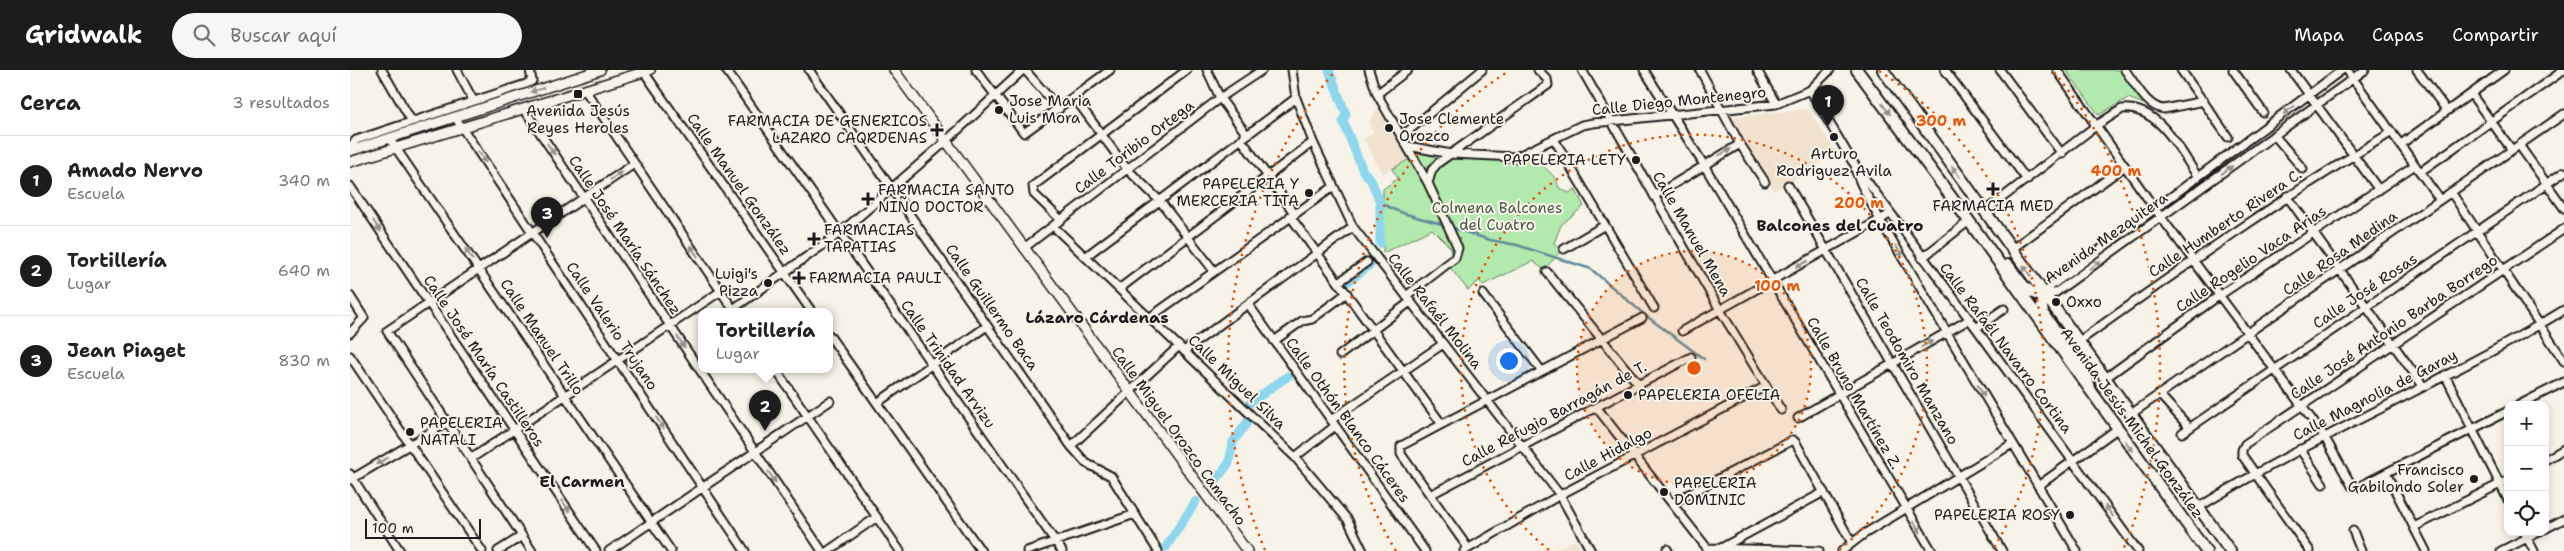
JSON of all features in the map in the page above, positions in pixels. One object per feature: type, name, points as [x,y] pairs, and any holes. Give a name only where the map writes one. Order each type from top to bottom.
[{"type":"main road","name":"Avenida Jesús Michel González","points":[[1857,70],[1969,220],[2093,396],[2206,551]]},
{"type":"main road","name":"Avenida Jesús Michel González","points":[[1883,70],[2044,296],[2230,551]]},
{"type":"main road","points":[[1969,220],[1988,237],[2027,290],[2035,296],[2044,296],[2043,314],[2086,373],[2093,396]]},
{"type":"street","points":[[382,70],[411,120]]},
{"type":"street","points":[[457,70],[473,100]]},
{"type":"street","points":[[350,147],[356,140],[532,80],[530,70]]},
{"type":"street","points":[[350,151],[600,70]]},
{"type":"street","name":"Calle Trinidad Arvizu","points":[[726,70],[840,232],[930,365],[1062,551]]},
{"type":"street","name":"Calle Guillermo Baca","points":[[809,70],[1071,446],[1086,463],[1111,476],[1158,551]]},
{"type":"street","name":"Calle Miguel Orozco Camacho","points":[[894,70],[1246,551]]},
{"type":"street","points":[[976,70],[1023,133],[1029,132],[1110,70]]},
{"type":"street","points":[[738,308],[840,232],[945,142],[1024,70],[1059,109]]},
{"type":"street","points":[[1061,220],[1032,190],[1034,186],[1187,70]]},
{"type":"street","points":[[1207,70],[1220,98],[1292,215],[1441,423]]},
{"type":"street","name":"Calle Toribio Ortega","points":[[1024,248],[1220,98],[1262,70]]},
{"type":"street","name":"Calle Rafaél Molina","points":[[1292,70],[1296,98],[1313,142],[1353,227],[1560,495],[1591,551]]},
{"type":"street","points":[[1340,356],[1373,330],[1455,258],[1458,248],[1428,182],[1377,94],[1369,70]]},
{"type":"street","points":[[1377,94],[1408,70]]},
{"type":"street","points":[[1402,136],[1482,70]]},
{"type":"street","points":[[1428,182],[1435,167],[1450,154],[1548,85],[1548,79],[1538,70]]},
{"type":"street","name":"Calle Manuel Mena","points":[[1582,70],[1720,310],[1781,410]]},
{"type":"street","name":"Calle Bruno Martínez Z.","points":[[1644,70],[1704,165],[1932,551]]},
{"type":"street","points":[[1700,70],[1740,144],[1765,182]]},
{"type":"street","points":[[1757,70],[1776,104]]},
{"type":"street","name":"Calle Diego Montenegro","points":[[1408,146],[1450,154],[1516,157],[1582,125],[1776,104],[1810,90],[1819,74],[1830,70]]},
{"type":"street","points":[[1945,70],[2027,180]]},
{"type":"street","points":[[2000,70],[2062,154]]},
{"type":"street","points":[[2057,70],[2162,218],[2324,436],[2350,484],[2354,487],[2386,473],[2504,413]]},
{"type":"street","points":[[2125,70],[2151,104],[2158,108],[2164,109],[2204,101]]},
{"type":"street","points":[[2181,70],[2228,137]]},
{"type":"street","points":[[2233,70],[2263,112]]},
{"type":"street","points":[[2291,70],[2379,190]]},
{"type":"street","name":"Avenida Mezquitera","points":[[2044,296],[2052,286],[2342,70]]},
{"type":"street","points":[[2347,70],[2440,200]]},
{"type":"street","name":"Avenida Mezquitera","points":[[2044,296],[2055,293],[2162,218],[2365,70]]},
{"type":"street","points":[[2417,70],[2447,111]]},
{"type":"street","points":[[2488,70],[2493,78]]},
{"type":"street","points":[[2401,144],[2504,70]]},
{"type":"street","points":[[2420,172],[2564,70]]},
{"type":"street","points":[[350,162],[647,71]]},
{"type":"street","name":"Calle Manuel González","points":[[647,71],[809,308]]},
{"type":"street","points":[[585,90],[732,308]]},
{"type":"street","name":"Calle Rafaél Navarro Cortina","points":[[1810,90],[1852,161],[1922,258],[1970,319],[2138,551]]},
{"type":"street","points":[[2470,94],[2512,150]]},
{"type":"street","points":[[1074,97],[1127,169],[1160,200],[1214,271]]},
{"type":"street","points":[[1085,257],[1296,98]]},
{"type":"street","name":"Calle José María Sánchez","points":[[524,109],[698,368]]},
{"type":"street","points":[[1985,211],[2062,154],[2097,125],[2122,109],[2148,115],[2167,133],[2198,177]]},
{"type":"street","name":"Calle Rosa Medina","points":[[2131,414],[2564,114]]},
{"type":"street","name":"Calle Valerio Trujano","points":[[455,117],[745,551]]},
{"type":"street","name":"Calle Humberto Rivera C.","points":[[2078,342],[2194,259],[2287,196],[2392,132]]},
{"type":"street","points":[[2274,135],[2304,169]]},
{"type":"street","name":"Calle Manuel Trillo","points":[[389,138],[397,147],[671,551]]},
{"type":"street","points":[[1554,139],[1654,308]]},
{"type":"street","points":[[1119,289],[1313,142]]},
{"type":"street","points":[[1654,196],[1740,144]]},
{"type":"street","points":[[2519,145],[2564,208]]},
{"type":"street","name":"Calle Rafaél Navarro Cortina","points":[[1852,161],[1860,184],[1880,220],[2077,551]]},
{"type":"street","points":[[532,551],[387,331],[634,164]]},
{"type":"street","name":"Calle Rogelio Vaca Arias","points":[[2104,378],[2220,295],[2415,165]]},
{"type":"street","points":[[2012,249],[2125,166]]},
{"type":"street","name":"Calle José Rosas","points":[[2182,433],[2564,172]]},
{"type":"street","name":"Calle José María Castilleros","points":[[350,186],[596,551]]},
{"type":"street","points":[[1149,318],[1333,186]]},
{"type":"street","name":"Calle Teodomiro Manzano","points":[[1788,186],[2002,551]]},
{"type":"street","points":[[2451,192],[2564,361]]},
{"type":"street","points":[[2287,196],[2423,386]]},
{"type":"street","points":[[1682,331],[1890,214]]},
{"type":"street","points":[[1922,258],[1969,220]]},
{"type":"street","points":[[1564,249],[1605,225]]},
{"type":"street","name":"Calle Miguel Silva","points":[[1053,226],[1296,456],[1348,520],[1363,551]]},
{"type":"street","points":[[1071,446],[1129,392],[1182,348],[1248,304],[1353,227]]},
{"type":"street","name":"Calle José Antonio Barba Borrego","points":[[2255,472],[2242,455],[2245,444],[2564,229]]},
{"type":"street","points":[[1339,282],[1367,262]]},
{"type":"street","points":[[1547,272],[1639,385]]},
{"type":"street","points":[[472,458],[721,291]]},
{"type":"street","points":[[1274,342],[1302,321],[1312,319],[1347,293]]},
{"type":"street","points":[[1483,294],[1541,370]]},
{"type":"street","points":[[350,296],[364,318],[350,333]]},
{"type":"street","name":"Calle Othón Blanco Cáceres","points":[[1248,304],[1425,551]]},
{"type":"street","points":[[1976,328],[2004,310]]},
{"type":"street","name":"Calle Magnolia de Garay","points":[[2199,507],[2255,472],[2445,375],[2564,310]]},
{"type":"street","points":[[1466,549],[1401,454],[1400,448],[1441,423],[1642,318]]},
{"type":"street","points":[[1798,418],[1970,319]]},
{"type":"street","points":[[877,403],[988,326]]},
{"type":"street","points":[[833,342],[981,551]]},
{"type":"street","points":[[1296,456],[1333,423],[1443,344]]},
{"type":"street","points":[[350,356],[412,444],[482,551]]},
{"type":"street","name":"Calle Refugio Barragán de T.","points":[[1430,495],[1691,358]]},
{"type":"street","name":"Calle José María Sánchez","points":[[702,373],[822,551]]},
{"type":"street","points":[[778,373],[900,551]]},
{"type":"street","points":[[2445,375],[2504,492]]},
{"type":"street","points":[[2527,401],[2564,382]]},
{"type":"street","name":"Calle Hidalgo","points":[[1466,549],[1560,495],[1766,386]]},
{"type":"street","points":[[2158,394],[2190,428]]},
{"type":"street","points":[[609,551],[830,401]]},
{"type":"street","points":[[1597,408],[1704,545],[1712,549],[1819,551]]},
{"type":"street","points":[[400,551],[351,477],[448,422]]},
{"type":"street","points":[[2038,486],[2117,429]]},
{"type":"street","points":[[1672,503],[1793,440],[1852,543]]},
{"type":"street","points":[[1842,551],[1906,508],[2012,444]]},
{"type":"street","points":[[2300,449],[2323,484]]},
{"type":"street","points":[[2549,458],[2564,449]]},
{"type":"street","points":[[2255,472],[2310,551]]},
{"type":"street","points":[[2386,473],[2426,551]]},
{"type":"street","points":[[2414,527],[2504,482]]},
{"type":"street","points":[[1720,548],[1824,492]]},
{"type":"street","points":[[1027,551],[1135,514]]},
{"type":"street","points":[[828,551],[877,517]]},
{"type":"street","points":[[2549,527],[2564,520]]},
{"type":"street","points":[[2352,531],[2361,551]]},
{"type":"street","points":[[498,551],[522,536]]},
{"type":"street","points":[[2502,551],[2524,536]]},
{"type":"street","points":[[2526,536],[2534,551]]},
{"type":"shaded area","points":[[1378,108],[1411,159],[1382,174],[1364,139],[1373,133],[1369,123]]},
{"type":"shaded area","points":[[1808,109],[1836,153],[1774,191],[1731,117]]},
{"type":"shaded area","points":[[1575,540],[1581,551],[1552,551]]},
{"type":"green space","points":[[2066,70],[2123,70],[2152,107],[2128,98],[2099,115]]},
{"type":"green space","name":"Colmena Balcones del Cuatro","points":[[1420,153],[1505,160],[1516,164],[1536,157],[1555,179],[1559,188],[1569,193],[1575,189],[1584,206],[1561,225],[1554,243],[1561,251],[1544,270],[1533,261],[1483,285],[1479,281],[1468,290],[1451,269],[1451,248],[1432,229],[1383,253],[1383,189],[1398,178],[1392,169]]},
{"type":"waterway","points":[[1329,70],[1346,114],[1343,121],[1363,171],[1371,180],[1380,202],[1380,243]]},
{"type":"waterway","points":[[1380,202],[1404,213],[1445,225]]},
{"type":"waterway","points":[[1450,227],[1490,240],[1517,245],[1591,269],[1645,315],[1704,359]]},
{"type":"waterway","points":[[1346,283],[1370,265]]},
{"type":"waterway","points":[[1250,403],[1288,376]]},
{"type":"waterway","points":[[1213,484],[1229,463],[1233,442],[1249,420]]},
{"type":"waterway","points":[[1166,547],[1196,501]]},
{"type":"place","name":"Avenida Jesús Reyes Heroles","points":[[578,94]]},
{"type":"place","name":"Jose Maria Luis Mora","points":[[999,110]]},
{"type":"place","name":"Amado Nervo","points":[[1828,126]]},
{"type":"place","name":"Jose Clemente Orozco","points":[[1389,128]]},
{"type":"place","name":"FARMACIA DE GENERICOS LAZARO CAQRDENAS","points":[[937,130]]},
{"type":"place","name":"Arturo Rodriguez Avila","points":[[1834,137]]},
{"type":"place","name":"PAPELERIA LETY","points":[[1636,160]]},
{"type":"place","name":"FARMACIA MED","points":[[1993,189]]},
{"type":"place","name":"PAPELERIA Y MERCERIA TITA","points":[[1309,193]]},
{"type":"place","name":"FARMACIA SANTO NIÑO DOCTOR","points":[[868,199]]},
{"type":"place","name":"Jean Piaget","points":[[547,238]]},
{"type":"place","name":"FARMACIAS TAPATIAS","points":[[814,239]]},
{"type":"place","name":"FARMACIA PAULI","points":[[799,278]]},
{"type":"place","name":"Luigi's Pizza","points":[[768,283]]},
{"type":"place","name":"Oxxo","points":[[2056,302]]},
{"type":"place","name":"PAPELERIA OFELIA","points":[[1628,395]]},
{"type":"place","name":"Tortillería","points":[[765,431]]},
{"type":"place","name":"PAPELERIA NATALI","points":[[410,432]]},
{"type":"place","name":"Francisco Gabilondo Soler","points":[[2474,479]]},
{"type":"place","name":"PAPELERIA DOMINIC","points":[[1664,492]]},
{"type":"place","name":"PAPELERIA ROSY","points":[[2070,515]]},
{"type":"district","name":"Balcones del Cuatro","points":[[1840,225]]},
{"type":"district","name":"Lázaro Cárdenas","points":[[1097,317]]},
{"type":"district","name":"El Carmen","points":[[582,481]]}]
